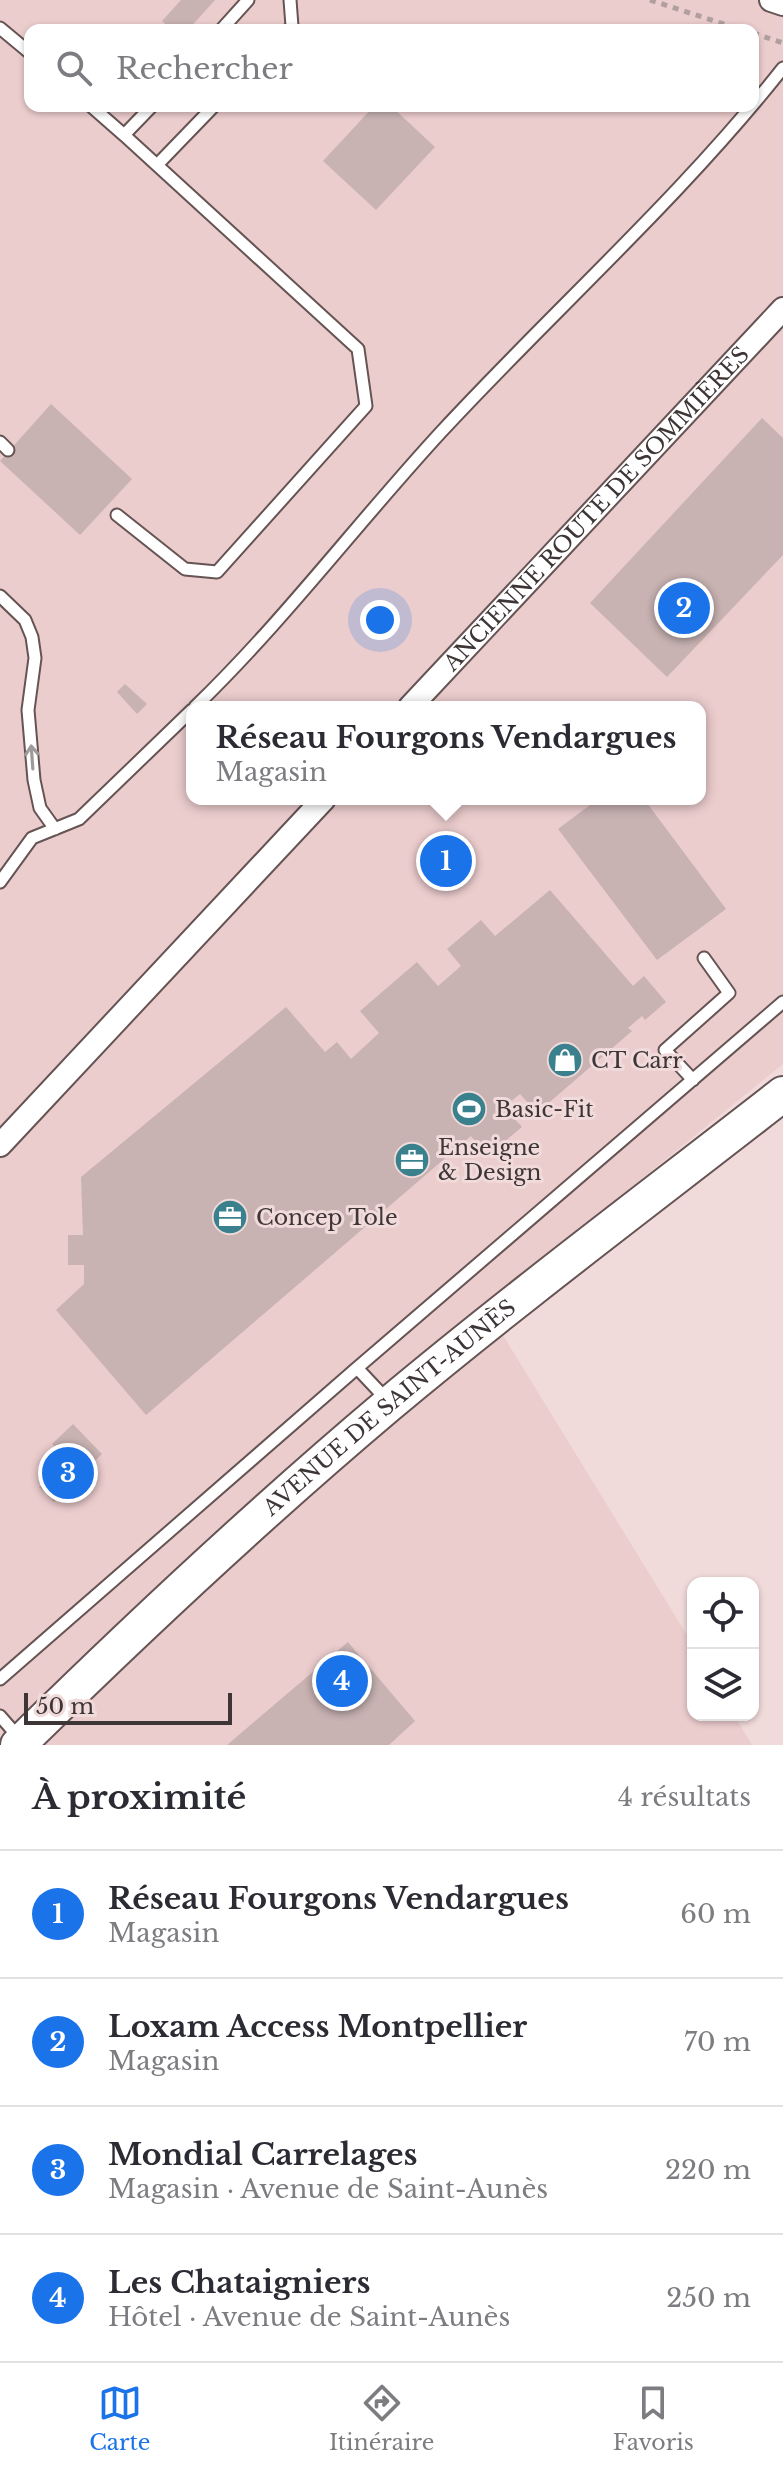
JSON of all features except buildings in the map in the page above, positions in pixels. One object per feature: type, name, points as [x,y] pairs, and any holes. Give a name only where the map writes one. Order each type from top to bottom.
[{"type":"main road","name":"AVENUE DE SAINT-AUNÈS","points":[[13,1734],[175,1597],[324,1460],[391,1404],[501,1313],[783,1094]]},
{"type":"street","points":[[771,0],[783,4]]},
{"type":"street","name":"ANCIENNE ROUTE DE SOMMIÈRES","points":[[416,701],[783,309]]},
{"type":"street","points":[[0,1145],[318,805]]},
{"type":"lane","points":[[226,24],[248,0]]},
{"type":"lane","points":[[290,0],[292,24]]},
{"type":"lane","points":[[0,28],[24,48]]},
{"type":"lane","points":[[759,98],[783,68]]},
{"type":"lane","points":[[98,112],[358,349],[366,406],[217,572],[185,569],[117,515]]},
{"type":"lane","points":[[124,135],[146,112]]},
{"type":"lane","points":[[157,165],[208,112]]},
{"type":"lane","points":[[201,701],[234,669],[442,431],[748,112]]},
{"type":"lane","points":[[0,596],[25,620],[32,637],[35,658],[28,710],[34,780],[40,808],[55,829]]},
{"type":"lane","points":[[0,882],[32,838],[79,819],[186,716]]},
{"type":"lane","points":[[693,1080],[665,1050],[729,993],[704,958]]},
{"type":"lane","points":[[0,1679],[783,1002]]},
{"type":"lane","points":[[357,1368],[391,1404]]},
{"type":"path","points":[[650,0],[724,24]]},
{"type":"path","points":[[759,35],[783,43]]},
{"type":"shaded area","points":[[0,0],[783,0],[783,1064],[485,1306],[687,1635],[687,1721],[738,1721],[752,1745],[0,1745]]},
{"type":"place","name":"Loxam Access Montpellier","points":[[684,608]]},
{"type":"place","name":"Réseau Fourgons Vendargues","points":[[446,861]]},
{"type":"place","name":"CT Carr","points":[[565,1060]]},
{"type":"place","name":"Basic-Fit","points":[[469,1109]]},
{"type":"place","name":"Enseigne & Design","points":[[412,1160]]},
{"type":"place","name":"Concep Tole","points":[[230,1217]]},
{"type":"place","name":"Mondial Carrelages","points":[[68,1473]]},
{"type":"place","name":"Les Chataigniers","points":[[342,1681]]}]
